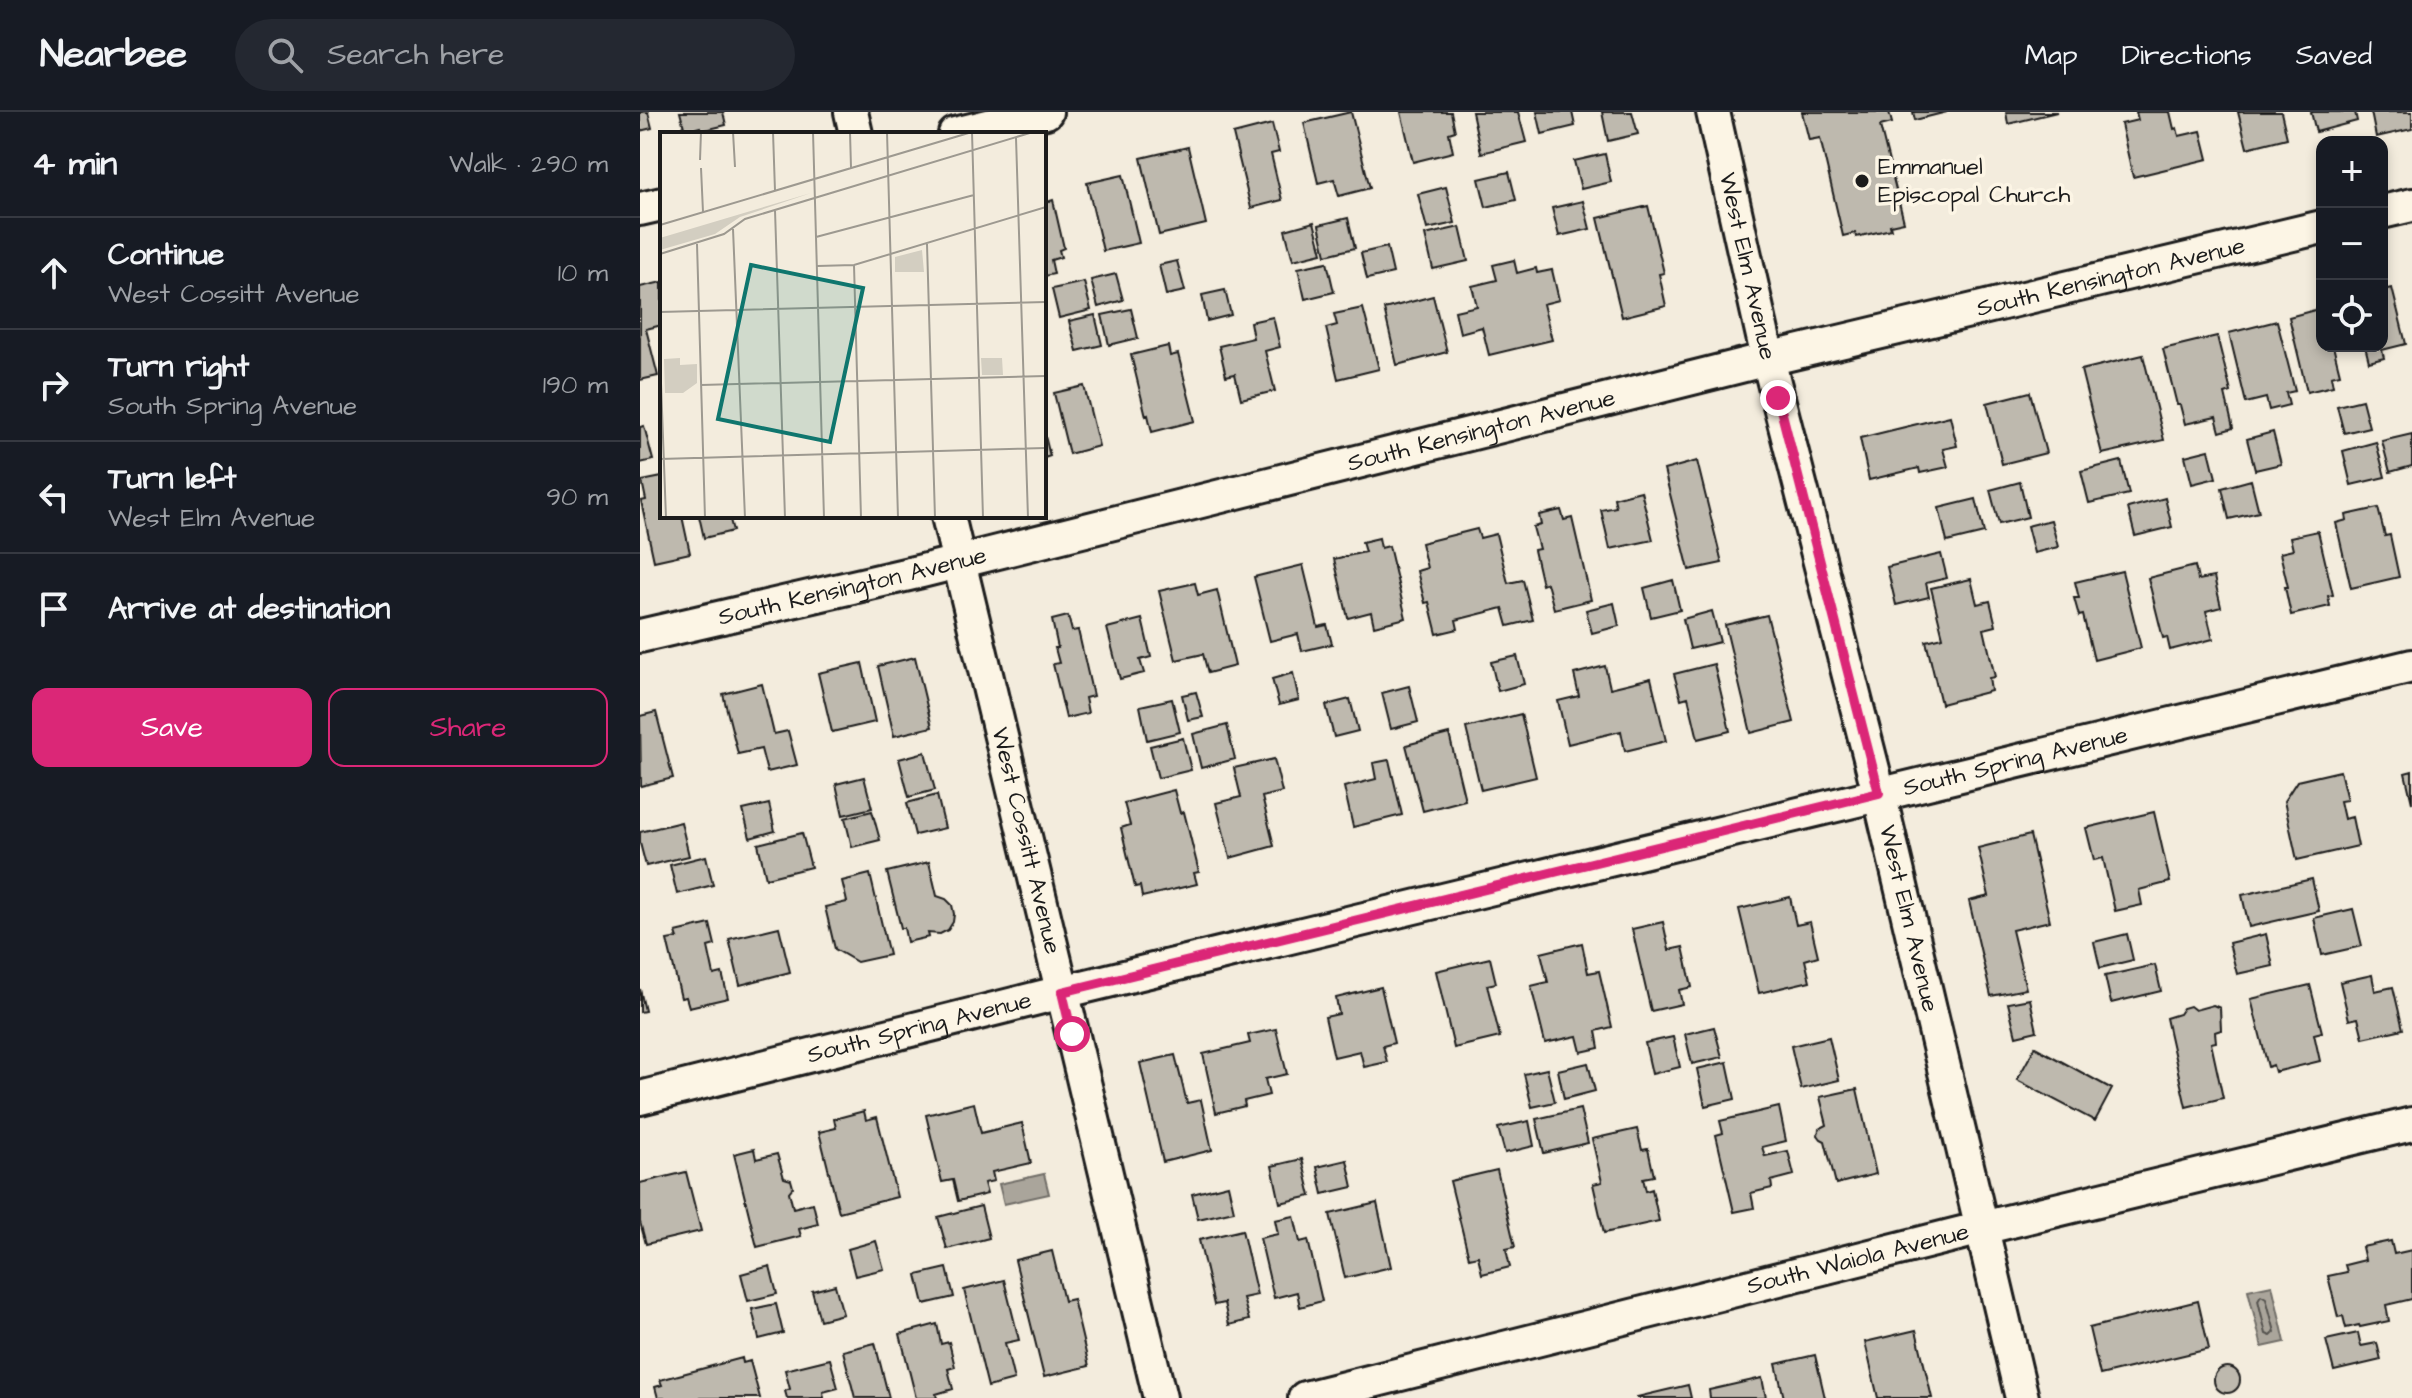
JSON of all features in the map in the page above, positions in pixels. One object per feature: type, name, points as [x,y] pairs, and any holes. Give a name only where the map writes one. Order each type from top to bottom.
[{"type":"street","points":[[851,112],[856,132]]},
{"type":"street","points":[[963,132],[1046,112]]},
{"type":"street","name":"West Elm Avenue","points":[[1713,112],[1768,359],[1879,793],[2022,1398]]},
{"type":"street","points":[[640,209],[660,204]]},
{"type":"street","points":[[2388,211],[2412,205]]},
{"type":"street","name":"South Kensington Avenue","points":[[640,636],[959,561],[1768,359],[2316,228]]},
{"type":"street","name":"West Cossitt Avenue","points":[[948,518],[1160,1398]]},
{"type":"street","name":"South Spring Avenue","points":[[640,1098],[1062,992],[2412,666]]},
{"type":"street","name":"South Waiola Avenue","points":[[1305,1398],[2412,1124]]},
{"type":"water","points":[[1044,1174],[1049,1194],[1004,1204],[999,1184]]},
{"type":"water","points":[[2272,1285],[2285,1342],[2262,1347],[2248,1290]]},
{"type":"building","points":[[640,112],[648,112],[652,128],[640,131]]},
{"type":"building","points":[[680,112],[723,112],[726,125],[685,131]]},
{"type":"building","points":[[1351,112],[1370,188],[1339,196],[1334,179],[1318,183],[1304,123]]},
{"type":"building","points":[[1401,112],[1451,112],[1455,131],[1449,133],[1453,152],[1413,162]]},
{"type":"building","points":[[1472,112],[1518,112],[1526,142],[1481,153]]},
{"type":"building","points":[[1537,112],[1572,112],[1575,126],[1542,134]]},
{"type":"building","points":[[1602,112],[1632,112],[1638,134],[1608,141]]},
{"type":"building","name":"Emmanuel Episcopal Church","points":[[1802,112],[1889,112],[1892,123],[1880,126],[1904,222],[1890,225],[1891,229],[1856,237],[1855,233],[1843,236],[1820,138],[1809,140]]},
{"type":"building","points":[[1913,112],[1947,112],[1915,120]]},
{"type":"building","points":[[2006,112],[2057,112],[2008,124]]},
{"type":"building","points":[[2136,112],[2170,112],[2179,136],[2201,131],[2208,159],[2133,177],[2121,124],[2138,120]]},
{"type":"building","points":[[2238,112],[2281,112],[2287,138],[2247,148]]},
{"type":"building","points":[[2311,112],[2355,112],[2357,121],[2316,132]]},
{"type":"building","points":[[2371,112],[2412,112],[2412,129],[2376,136]]},
{"type":"building","points":[[1272,124],[1279,152],[1271,154],[1282,200],[1251,208],[1233,134]]},
{"type":"building","points":[[1188,147],[1206,224],[1159,235],[1141,158]]},
{"type":"building","points":[[1605,154],[1611,182],[1581,189],[1574,161]]},
{"type":"building","points":[[1509,172],[1516,200],[1486,207],[1479,179]]},
{"type":"building","points":[[1123,175],[1139,243],[1103,251],[1087,183]]},
{"type":"building","points":[[1446,187],[1455,223],[1427,229],[1418,194]]},
{"type":"building","points":[[1053,200],[1064,248],[1059,250],[1061,257],[1051,260],[1054,274],[1046,276],[1046,202]]},
{"type":"building","points":[[1583,201],[1590,229],[1559,236],[1552,208]]},
{"type":"building","points":[[1648,206],[1664,273],[1659,274],[1666,306],[1622,317],[1598,218]]},
{"type":"building","points":[[1348,218],[1355,248],[1326,255],[1319,225]]},
{"type":"building","points":[[1314,222],[1322,253],[1293,260],[1285,230]]},
{"type":"building","points":[[1460,227],[1468,261],[1433,269],[1425,235]]},
{"type":"building","points":[[1387,247],[1393,273],[1367,279],[1361,253]]},
{"type":"building","points":[[1514,260],[1517,273],[1536,268],[1537,273],[1552,270],[1559,300],[1543,304],[1552,340],[1489,355],[1482,327],[1460,333],[1455,311],[1477,306],[1472,286],[1497,280],[1493,265]]},
{"type":"building","points":[[1177,261],[1185,291],[1166,295],[1159,265]]},
{"type":"building","points":[[1327,262],[1334,292],[1305,299],[1298,268]]},
{"type":"building","points":[[1116,274],[1123,300],[1098,307],[1091,280]]},
{"type":"building","points":[[660,282],[660,326],[646,329],[658,376],[640,380],[640,287]]},
{"type":"building","points":[[1084,282],[1091,310],[1059,318],[1052,289]]},
{"type":"building","points":[[2392,288],[2406,344],[2388,348],[2388,289]]},
{"type":"building","points":[[1225,290],[1231,315],[1207,321],[1202,295]]},
{"type":"building","points":[[1433,296],[1447,352],[1397,365],[1384,309]]},
{"type":"building","points":[[1363,308],[1379,369],[1338,379],[1326,328],[1337,325],[1334,314]]},
{"type":"building","points":[[1131,309],[1138,338],[1109,345],[1102,315]]},
{"type":"building","points":[[2316,310],[2316,352],[2334,352],[2340,374],[2331,376],[2333,386],[2307,392],[2289,317]]},
{"type":"building","points":[[1095,315],[1102,345],[1077,351],[1069,321]]},
{"type":"building","points":[[1273,317],[1280,347],[1265,351],[1275,391],[1241,399],[1235,374],[1226,376],[1219,346],[1253,338],[1250,322]]},
{"type":"building","points":[[2277,321],[2295,391],[2286,393],[2289,405],[2269,410],[2266,398],[2246,403],[2229,333]]},
{"type":"building","points":[[2217,336],[2231,392],[2225,394],[2233,428],[2220,432],[2216,417],[2185,424],[2163,349]]},
{"type":"building","points":[[1168,346],[1170,356],[1178,354],[1195,421],[1152,432],[1131,355]]},
{"type":"building","points":[[2366,352],[2382,352],[2384,358],[2369,362]]},
{"type":"building","points":[[2143,355],[2164,440],[2102,454],[2081,370]]},
{"type":"building","points":[[1084,386],[1099,446],[1069,454],[1054,393]]},
{"type":"building","points":[[2030,392],[2046,453],[2002,464],[1987,403]]},
{"type":"building","points":[[2362,400],[2369,427],[2344,433],[2337,406]]},
{"type":"building","points":[[1950,416],[1957,446],[1943,449],[1948,467],[1920,473],[1919,468],[1869,480],[1860,438]]},
{"type":"building","points":[[644,426],[653,460],[640,463],[640,427]]},
{"type":"building","points":[[2273,432],[2281,464],[2255,470],[2247,439]]},
{"type":"building","points":[[2412,434],[2412,466],[2390,472],[2382,441]]},
{"type":"building","points":[[2376,442],[2385,477],[2351,485],[2343,451]]},
{"type":"building","points":[[2209,450],[2216,478],[2192,484],[2185,456]]},
{"type":"building","points":[[1697,461],[1722,563],[1689,570],[1664,470]]},
{"type":"building","points":[[2121,461],[2129,494],[2089,503],[2081,471]]},
{"type":"building","points":[[660,477],[660,518],[682,518],[690,553],[654,561],[641,501],[646,500],[642,481]]},
{"type":"building","points":[[2251,480],[2259,512],[2229,519],[2222,488]]},
{"type":"building","points":[[2020,482],[2028,517],[1999,524],[1990,490]]},
{"type":"building","points":[[1641,491],[1653,540],[1610,549],[1601,510],[1616,507],[1614,498]]},
{"type":"building","points":[[2165,498],[2172,527],[2135,536],[2128,508]]},
{"type":"building","points":[[1976,499],[1984,533],[1947,542],[1939,508]]},
{"type":"building","points":[[2378,508],[2385,536],[2390,535],[2399,577],[2351,588],[2336,523],[2347,520],[2346,515]]},
{"type":"building","points":[[1561,510],[1564,520],[1572,518],[1591,600],[1554,609],[1547,583],[1542,585],[1534,550],[1539,549],[1533,527],[1541,525],[1539,515]]},
{"type":"building","points":[[699,518],[730,518],[733,531],[704,538]]},
{"type":"building","points":[[2051,520],[2058,547],[2034,553],[2027,526]]},
{"type":"building","points":[[1477,529],[1480,538],[1496,534],[1508,583],[1523,580],[1533,620],[1508,626],[1503,608],[1456,620],[1458,629],[1437,634],[1417,571],[1427,568],[1421,543]]},
{"type":"building","points":[[2318,531],[2333,595],[2328,596],[2330,606],[2291,615],[2280,553],[2293,550],[2290,537]]},
{"type":"building","points":[[1379,538],[1381,548],[1389,546],[1406,618],[1374,626],[1371,612],[1348,618],[1334,559],[1365,552],[1362,542]]},
{"type":"building","points":[[1941,554],[1947,578],[1926,583],[1929,597],[1896,605],[1887,567]]},
{"type":"building","points":[[1303,565],[1318,627],[1327,625],[1332,644],[1302,651],[1298,634],[1270,641],[1254,577]]},
{"type":"building","points":[[2195,566],[2198,580],[2214,577],[2221,607],[2206,611],[2213,639],[2170,650],[2167,637],[2163,638],[2148,578]]},
{"type":"building","points":[[2122,571],[2141,648],[2094,660],[2083,615],[2079,616],[2074,598],[2079,598],[2075,582]]},
{"type":"building","points":[[1971,579],[1977,604],[1990,601],[1996,626],[1984,629],[1995,677],[1989,678],[1991,691],[1941,704],[1926,641],[1943,637],[1931,588]]},
{"type":"building","points":[[1673,580],[1680,610],[1651,617],[1644,588]]},
{"type":"building","points":[[1195,583],[1198,595],[1217,590],[1235,666],[1208,673],[1203,654],[1176,660],[1159,591]]},
{"type":"building","points":[[1614,603],[1619,626],[1592,633],[1586,610]]},
{"type":"building","points":[[1712,611],[1720,642],[1690,649],[1683,619]]},
{"type":"building","points":[[1767,615],[1794,722],[1751,733],[1725,625]]},
{"type":"building","points":[[1068,616],[1072,631],[1078,630],[1093,696],[1085,698],[1088,713],[1066,718],[1053,664],[1059,663],[1052,620]]},
{"type":"building","points":[[1142,619],[1151,657],[1140,660],[1144,673],[1120,679],[1107,628]]},
{"type":"building","points":[[1517,656],[1524,684],[1498,691],[1491,662]]},
{"type":"building","points":[[915,657],[932,727],[894,736],[878,666]]},
{"type":"building","points":[[862,663],[875,722],[832,732],[818,673]]},
{"type":"building","points":[[1714,664],[1730,731],[1698,739],[1688,697],[1681,699],[1674,674]]},
{"type":"building","points":[[1605,666],[1610,688],[1651,678],[1666,741],[1625,751],[1621,731],[1568,744],[1558,701],[1579,696],[1574,674]]},
{"type":"building","points":[[1293,673],[1299,700],[1279,705],[1272,679]]},
{"type":"building","points":[[762,684],[774,734],[788,731],[797,765],[767,772],[761,749],[738,754],[723,694]]},
{"type":"building","points":[[1409,686],[1418,722],[1391,729],[1382,693]]},
{"type":"building","points":[[1196,692],[1203,717],[1188,720],[1182,695]]},
{"type":"building","points":[[1172,699],[1180,732],[1147,740],[1140,706]]},
{"type":"building","points":[[1350,699],[1358,731],[1334,737],[1326,705]]},
{"type":"building","points":[[656,712],[673,778],[641,786],[640,716]]},
{"type":"building","points":[[1521,714],[1536,777],[1481,790],[1466,728]]},
{"type":"building","points":[[1227,725],[1235,759],[1201,768],[1193,734]]},
{"type":"building","points":[[1449,734],[1465,800],[1423,811],[1406,745]]},
{"type":"building","points":[[1183,738],[1191,770],[1158,778],[1150,746]]},
{"type":"building","points":[[925,752],[935,790],[909,797],[899,759]]},
{"type":"building","points":[[1274,759],[1282,792],[1262,797],[1274,846],[1230,858],[1216,803],[1241,797],[1234,768]]},
{"type":"building","points":[[1389,760],[1402,815],[1353,827],[1344,787],[1376,779],[1373,763]]},
{"type":"building","points":[[2340,771],[2347,800],[2340,801],[2344,819],[2352,817],[2358,846],[2297,860],[2284,801],[2297,781]]},
{"type":"building","points":[[2412,771],[2412,803],[2405,773]]},
{"type":"building","points":[[864,777],[872,808],[843,815],[836,784]]},
{"type":"building","points":[[1174,790],[1180,813],[1184,812],[1199,872],[1194,873],[1197,884],[1142,897],[1140,886],[1135,887],[1121,828],[1130,825],[1124,803]]},
{"type":"building","points":[[937,795],[945,828],[915,835],[907,803]]},
{"type":"building","points":[[769,804],[775,831],[750,838],[743,810]]},
{"type":"building","points":[[872,811],[880,840],[852,847],[845,818]]},
{"type":"building","points":[[2154,812],[2170,882],[2139,890],[2142,905],[2115,911],[2103,858],[2094,860],[2086,828]]},
{"type":"building","points":[[681,822],[689,856],[646,866],[640,832]]},
{"type":"building","points":[[802,833],[811,867],[766,878],[758,844]]},
{"type":"building","points":[[2030,835],[2050,921],[2012,930],[2026,989],[1991,996],[1969,901],[1989,896],[1978,848]]},
{"type":"building","points":[[706,856],[713,885],[677,894],[670,865]]},
{"type":"building","points":[[929,862],[937,896],[952,905],[953,922],[948,930],[940,934],[928,933],[929,937],[907,942],[887,872]]},
{"type":"building","points":[[870,874],[889,955],[857,962],[835,949],[825,907],[847,902],[842,881]]},
{"type":"building","points":[[2312,879],[2319,911],[2249,927],[2242,895]]},
{"type":"building","points":[[1790,897],[1796,925],[1810,922],[1818,956],[1805,960],[1810,981],[1759,993],[1739,909]]},
{"type":"building","points":[[2353,909],[2362,946],[2322,955],[2314,918]]},
{"type":"building","points":[[1663,922],[1669,950],[1683,947],[1692,987],[1679,990],[1682,1004],[1651,1011],[1632,929]]},
{"type":"building","points":[[710,924],[715,945],[708,947],[714,975],[722,973],[728,998],[689,1007],[686,997],[681,998],[667,940],[678,938],[676,932]]},
{"type":"building","points":[[779,927],[790,972],[740,985],[729,939]]},
{"type":"building","points":[[2127,934],[2133,960],[2100,968],[2094,942]]},
{"type":"building","points":[[2266,934],[2273,966],[2237,974],[2229,943]]},
{"type":"building","points":[[1582,943],[1588,973],[1599,971],[1612,1027],[1596,1031],[1599,1048],[1581,1052],[1577,1036],[1545,1043],[1531,986],[1548,982],[1541,953]]},
{"type":"building","points":[[1490,958],[1496,983],[1487,985],[1500,1037],[1454,1048],[1436,971]]},
{"type":"building","points":[[2155,965],[2161,991],[2111,1003],[2105,976]]},
{"type":"building","points":[[2372,975],[2375,991],[2393,987],[2403,1029],[2363,1038],[2358,1018],[2349,1020],[2340,982]]},
{"type":"building","points":[[2310,985],[2322,1032],[2314,1034],[2320,1061],[2275,1072],[2273,1065],[2268,1067],[2251,999]]},
{"type":"building","points":[[1381,987],[1394,1043],[1383,1046],[1387,1062],[1364,1067],[1360,1051],[1334,1057],[1325,1017],[1339,1014],[1336,998]]},
{"type":"building","points":[[640,989],[645,1011],[640,1012]]},
{"type":"building","points":[[2030,999],[2037,1031],[2016,1036],[2008,1003]]},
{"type":"building","points":[[2213,1005],[2220,1008],[2221,1030],[2215,1032],[2216,1042],[2211,1043],[2223,1098],[2186,1107],[2166,1018],[2190,1006],[2195,1010]]},
{"type":"building","points":[[1714,1027],[1722,1057],[1692,1064],[1685,1034]]},
{"type":"building","points":[[1276,1029],[1287,1074],[1265,1079],[1269,1095],[1244,1101],[1245,1106],[1216,1113],[1203,1054],[1250,1043],[1248,1035]]},
{"type":"building","points":[[1673,1037],[1680,1067],[1652,1074],[1645,1043]]},
{"type":"building","points":[[1829,1037],[1839,1080],[1801,1089],[1791,1046]]},
{"type":"building","points":[[2035,1047],[2112,1089],[2095,1121],[2017,1080]]},
{"type":"building","points":[[1175,1055],[1187,1103],[1201,1100],[1212,1150],[1163,1162],[1140,1063]]},
{"type":"building","points":[[1727,1062],[1735,1099],[1705,1106],[1697,1069]]},
{"type":"building","points":[[1588,1063],[1595,1091],[1564,1099],[1558,1070]]},
{"type":"building","points":[[1547,1069],[1555,1102],[1532,1107],[1524,1074]]},
{"type":"building","points":[[1857,1089],[1876,1174],[1836,1184],[1825,1141],[1818,1135],[1819,1129],[1827,1125],[1820,1097]]},
{"type":"building","points":[[974,1103],[981,1133],[1022,1123],[1031,1163],[992,1172],[994,1181],[984,1183],[987,1194],[958,1201],[953,1180],[942,1182],[926,1115]]},
{"type":"building","points":[[1779,1107],[1786,1141],[1762,1147],[1765,1156],[1788,1151],[1794,1175],[1771,1181],[1772,1188],[1751,1193],[1754,1208],[1734,1212],[1716,1135],[1723,1133],[1720,1121]]},
{"type":"building","points":[[1580,1109],[1588,1143],[1544,1153],[1536,1119]]},
{"type":"building","points":[[864,1111],[866,1120],[877,1117],[897,1197],[839,1212],[819,1132],[836,1128],[834,1119]]},
{"type":"building","points":[[1529,1121],[1534,1146],[1505,1153],[1498,1128]]},
{"type":"building","points":[[1637,1129],[1642,1150],[1648,1149],[1654,1176],[1643,1178],[1646,1191],[1652,1189],[1659,1221],[1604,1233],[1593,1184],[1602,1182],[1592,1139]]},
{"type":"building","points":[[754,1149],[756,1159],[777,1154],[784,1178],[791,1180],[793,1187],[789,1192],[793,1208],[813,1203],[818,1224],[799,1229],[801,1236],[757,1247],[734,1154]]},
{"type":"building","points":[[1302,1159],[1311,1196],[1280,1203],[1272,1166]]},
{"type":"building","points":[[1347,1160],[1353,1187],[1323,1194],[1317,1167]]},
{"type":"building","points":[[1497,1170],[1515,1247],[1506,1249],[1510,1267],[1482,1274],[1478,1256],[1469,1258],[1450,1181]]},
{"type":"building","points":[[686,1172],[701,1231],[646,1244],[640,1222],[640,1183]]},
{"type":"building","points":[[1228,1185],[1234,1211],[1198,1219],[1192,1194]]},
{"type":"building","points":[[1377,1203],[1391,1267],[1345,1278],[1330,1214]]},
{"type":"building","points":[[981,1206],[989,1238],[947,1249],[938,1217]]},
{"type":"building","points":[[1294,1216],[1300,1242],[1308,1240],[1322,1301],[1300,1307],[1297,1292],[1274,1298],[1260,1238],[1278,1234],[1275,1220]]},
{"type":"building","points":[[1242,1230],[1257,1295],[1243,1298],[1249,1320],[1229,1325],[1224,1303],[1214,1305],[1199,1240]]},
{"type":"building","points":[[876,1241],[884,1269],[855,1276],[848,1249]]},
{"type":"building","points":[[2391,1241],[2394,1254],[2412,1250],[2412,1299],[2386,1305],[2389,1321],[2346,1328],[2343,1316],[2338,1317],[2328,1276],[2347,1272],[2345,1265],[2365,1260],[2362,1247]]},
{"type":"building","points":[[1052,1251],[1064,1301],[1073,1299],[1089,1366],[1044,1377],[1015,1260]]},
{"type":"building","points":[[770,1266],[777,1294],[748,1301],[741,1274]]},
{"type":"building","points":[[947,1268],[954,1297],[924,1304],[917,1275]]},
{"type":"building","points":[[1004,1280],[1019,1340],[1005,1343],[1014,1380],[988,1387],[964,1290]]},
{"type":"building","points":[[835,1285],[843,1314],[820,1320],[812,1291]]},
{"type":"building","points":[[2198,1301],[2209,1349],[2100,1375],[2089,1328]]},
{"type":"building","points":[[776,1304],[783,1333],[759,1339],[752,1309]]},
{"type":"building","points":[[937,1324],[941,1344],[949,1342],[955,1367],[948,1369],[953,1389],[936,1394],[937,1398],[916,1398],[900,1334]]},
{"type":"building","points":[[1916,1330],[1932,1398],[1878,1398],[1865,1342]]},
{"type":"building","points":[[2358,1333],[2361,1346],[2377,1343],[2381,1360],[2334,1371],[2326,1340]]},
{"type":"building","points":[[875,1343],[889,1398],[855,1398],[843,1351]]},
{"type":"building","points":[[1815,1355],[1825,1398],[1784,1398],[1776,1364]]},
{"type":"building","points":[[742,1358],[743,1363],[750,1361],[760,1398],[658,1398],[655,1387],[662,1385],[660,1380]]},
{"type":"building","points":[[830,1359],[838,1388],[823,1392],[824,1398],[787,1398],[785,1391],[790,1389],[785,1370]]},
{"type":"building","points":[[2227,1367],[2236,1371],[2240,1380],[2236,1389],[2227,1393],[2218,1389],[2214,1380],[2218,1371]]},
{"type":"building","points":[[1762,1378],[1766,1398],[1710,1398],[1709,1390]]},
{"type":"building","points":[[1688,1385],[1691,1398],[1637,1398],[1637,1397]]},
{"type":"place","name":"Emmanuel Episcopal Church","points":[[1862,181]]},
{"type":"route","points":[[1072,1034],[1062,992],[1879,793],[1778,398]]}]
